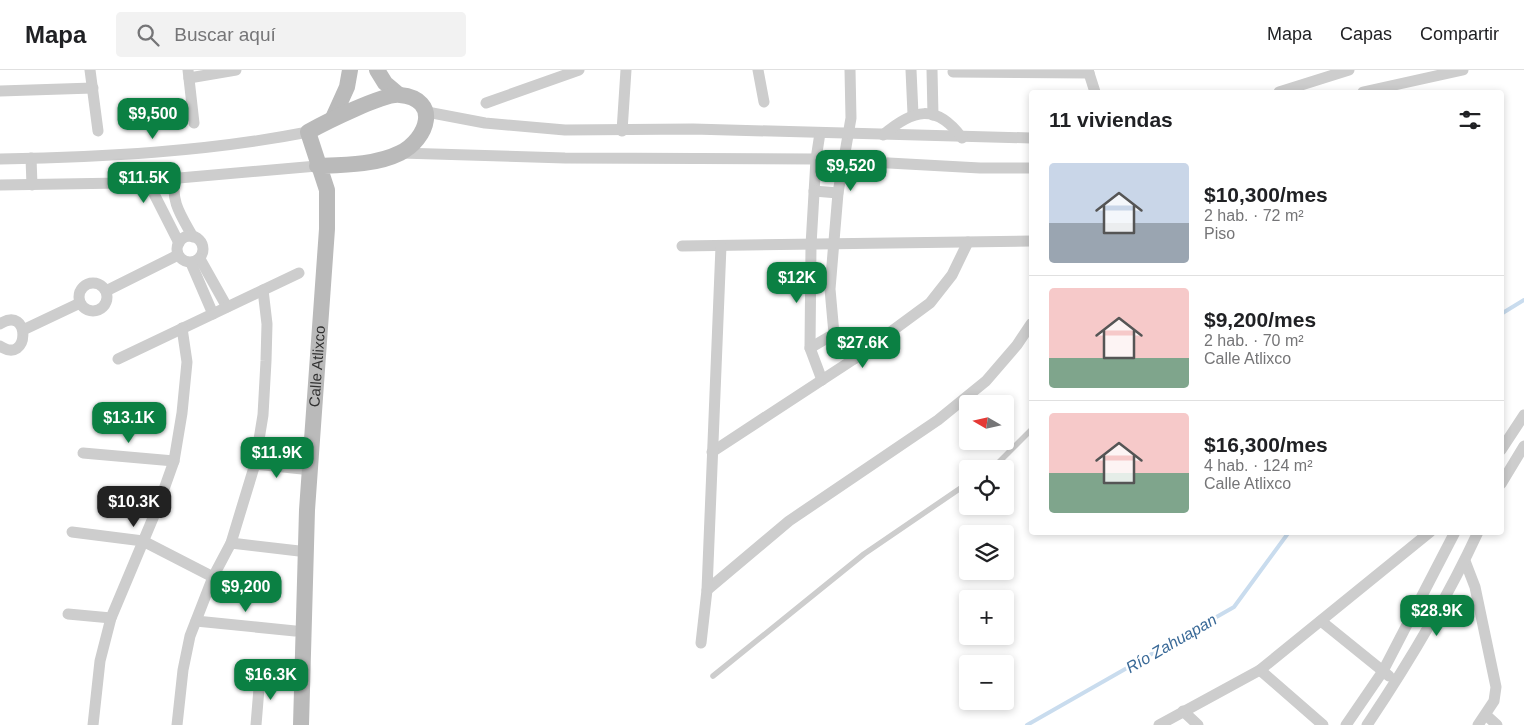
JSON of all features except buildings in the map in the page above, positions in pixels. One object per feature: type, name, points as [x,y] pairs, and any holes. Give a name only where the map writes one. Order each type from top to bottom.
[{"type":"street","points":[[90,70],[98,131]]},
{"type":"street","points":[[194,123],[188,74],[236,70]]},
{"type":"street","points":[[334,118],[347,88],[350,70]]},
{"type":"street","points":[[377,70],[385,83],[398,94],[411,97],[422,103],[427,112],[426,122],[420,135],[401,153]]},
{"type":"street","points":[[486,103],[579,70]]},
{"type":"street","points":[[622,131],[626,70]]},
{"type":"street","points":[[758,70],[764,102]]},
{"type":"street","points":[[850,70],[851,118],[838,193],[830,288],[834,334],[854,359]]},
{"type":"street","points":[[911,70],[913,114]]},
{"type":"street","points":[[932,70],[933,115]]},
{"type":"street","points":[[1285,90],[1349,70]]},
{"type":"street","points":[[1372,90],[1463,70]]},
{"type":"street","points":[[953,72],[1089,72],[1094,90]]},
{"type":"street","points":[[0,90],[92,88]]},
{"type":"street","points":[[0,159],[114,156],[162,152],[308,132],[334,118],[398,94]]},
{"type":"street","points":[[427,112],[485,123],[565,130],[693,129],[962,138],[1029,138]]},
{"type":"street","points":[[883,135],[913,114],[933,115],[947,120],[962,138]]},
{"type":"street","name":"Calle Atlixco","points":[[301,725],[307,510],[327,229],[327,190],[317,166],[308,132]]},
{"type":"street","points":[[820,133],[816,159],[811,245],[810,348],[822,380]]},
{"type":"street","points":[[0,185],[122,183],[176,177],[344,165],[381,159],[401,153],[565,158],[816,159],[980,168],[1029,168]]},
{"type":"street","points":[[31,158],[32,184]]},
{"type":"street","points":[[147,180],[179,242],[178,255],[183,261],[195,261],[204,252],[202,244],[193,236],[177,208],[173,194],[176,177]]},
{"type":"street","points":[[814,191],[838,193]]},
{"type":"street","points":[[179,242],[185,237],[193,236]]},
{"type":"street","points":[[682,246],[1029,241]]},
{"type":"street","points":[[712,452],[854,359],[930,303],[952,276],[968,242]]},
{"type":"street","points":[[701,643],[707,590],[721,246]]},
{"type":"street","points":[[106,292],[178,255]]},
{"type":"street","points":[[195,261],[228,307]]},
{"type":"street","points":[[195,261],[213,314]]},
{"type":"street","points":[[118,359],[299,273]]},
{"type":"street","points":[[87,284],[101,285],[106,292],[106,305],[99,311],[90,312],[80,304],[81,290],[87,284]]},
{"type":"street","points":[[811,295],[830,288]]},
{"type":"street","points":[[177,725],[183,670],[196,621],[213,577],[231,543],[255,464],[263,415],[266,361],[267,324],[263,290]]},
{"type":"street","points":[[23,330],[80,304]]},
{"type":"street","points":[[0,324],[12,320],[21,325],[24,340],[17,348],[7,350],[0,346]]},
{"type":"street","points":[[707,590],[789,521],[938,420],[986,381],[1017,345],[1029,327]]},
{"type":"street","points":[[92,725],[100,661],[111,618],[174,461],[182,413],[187,362],[182,328]]},
{"type":"street","points":[[810,348],[834,334]]},
{"type":"street","points":[[1504,445],[1524,415]]},
{"type":"street","points":[[1504,479],[1524,446]]},
{"type":"street","points":[[82,453],[174,461]]},
{"type":"street","points":[[255,464],[302,469]]},
{"type":"street","points":[[72,532],[143,540],[213,577]]},
{"type":"street","points":[[1159,725],[1260,670],[1426,535]]},
{"type":"street","points":[[1346,725],[1383,671],[1453,535]]},
{"type":"street","points":[[1367,725],[1395,683],[1465,561],[1477,535]]},
{"type":"street","points":[[231,543],[299,551]]},
{"type":"street","points":[[1465,561],[1475,587],[1496,687],[1494,701],[1478,725]]},
{"type":"street","points":[[1430,580],[1448,590]]},
{"type":"street","points":[[68,614],[111,618]]},
{"type":"street","points":[[196,621],[295,631]]},
{"type":"street","points":[[1321,621],[1395,683]]},
{"type":"street","points":[[1260,670],[1323,725]]},
{"type":"street","points":[[256,725],[260,676]]},
{"type":"street","points":[[1183,712],[1198,725]]},
{"type":"street","points":[[1486,715],[1497,725]]},
{"type":"lane","points":[[999,460],[1029,432]]},
{"type":"lane","points":[[713,676],[864,554],[959,489]]},
{"type":"waterway","name":"Río Zahuapan","points":[[1504,312],[1524,300]]},
{"type":"waterway","name":"Río Zahuapan","points":[[1027,725],[1234,607],[1287,535]]}]
